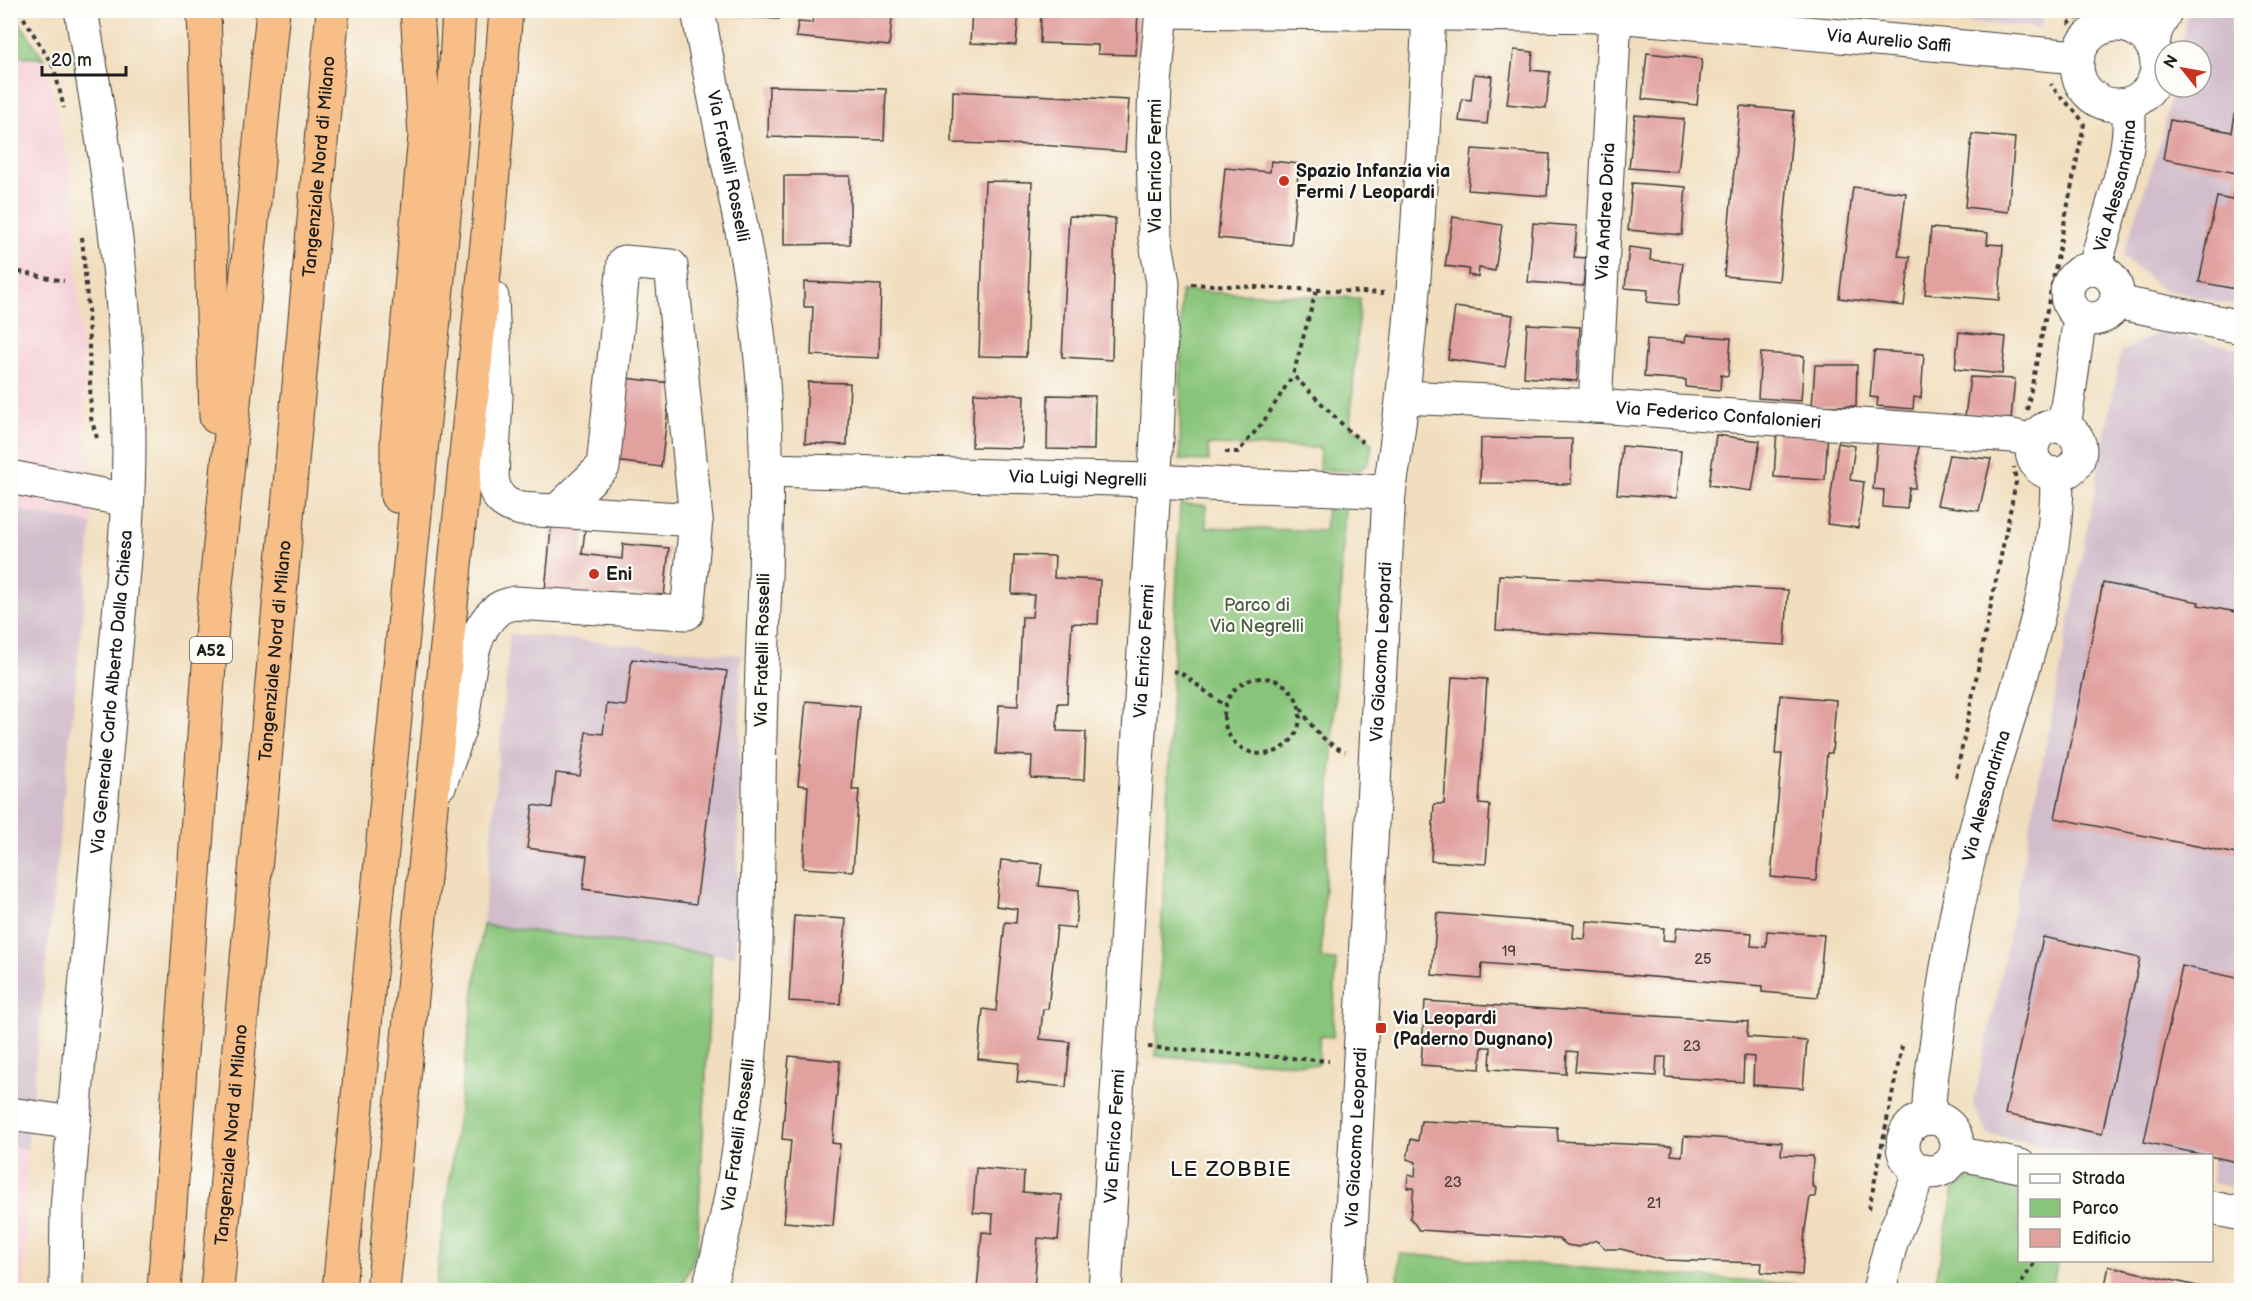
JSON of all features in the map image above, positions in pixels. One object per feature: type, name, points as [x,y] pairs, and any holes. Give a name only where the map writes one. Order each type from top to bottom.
[{"type":"highway","points":[[204,10],[216,410],[212,626]]},
{"type":"highway","name":"A52","points":[[165,1290],[212,626],[273,10]]},
{"type":"highway","points":[[397,691],[397,440],[425,135],[417,10]]},
{"type":"highway","points":[[339,1290],[451,147],[459,10]]},
{"type":"highway","points":[[383,1290],[489,223],[506,10]]},
{"type":"highway","name":"Tangenziale Nord di Milano","points":[[217,1290],[332,15]]},
{"type":"street","name":"Via Generale Carlo Alberto Dalla Chiesa","points":[[63,10],[96,93]]},
{"type":"street","name":"Via Generale Carlo Alberto Dalla Chiesa","points":[[66,1290],[67,1210],[127,500],[129,444],[125,347],[114,212],[81,10]]},
{"type":"street","name":"Via Fratelli Rosselli","points":[[698,10],[744,248],[760,349],[766,470],[751,1041],[735,1179],[720,1253],[708,1290]]},
{"type":"street","points":[[2154,39],[2166,10]]},
{"type":"street","name":"Via Aurelio Saffi","points":[[1162,11],[1615,16],[2063,56]]},
{"type":"street","name":"Via Enrico Fermi","points":[[1105,1290],[1164,282],[1155,237],[1153,145],[1155,84],[1162,11]]},
{"type":"street","name":"Via Giacomo Leopardi","points":[[1348,1290],[1389,493],[1404,397],[1413,294],[1429,14]]},
{"type":"street","points":[[2153,46],[2146,36],[2112,15],[2082,44],[2063,56],[2078,77],[2080,84],[2100,102],[2113,105],[2139,100],[2148,92],[2153,83]]},
{"type":"street","name":"Via Andrea Doria","points":[[1595,406],[1615,16]]},
{"type":"street","name":"Via Alessandrina","points":[[2095,269],[2123,169],[2130,117],[2127,104]]},
{"type":"street","points":[[489,223],[496,397],[492,477],[499,499],[507,505],[521,508],[696,520]]},
{"type":"street","points":[[428,823],[462,716],[473,653],[479,634],[488,619],[498,609],[514,603],[687,613],[696,520],[671,266],[624,262],[603,467],[557,511]]},
{"type":"street","name":"Via Alessandrina","points":[[2080,317],[2069,306],[2066,291],[2073,276],[2087,269],[2095,269],[2111,277],[2117,293],[2116,302]]},
{"type":"street","points":[[2064,428],[2080,317],[2089,320],[2106,316],[2116,302],[2241,327]]},
{"type":"street","name":"Via Federico Confalonieri","points":[[1404,397],[1595,406],[2024,439]]},
{"type":"street","points":[[2050,427],[2064,428],[2077,438],[2080,454],[2072,468],[2065,473],[2049,473],[2036,464],[2032,449],[2024,439],[2050,427]]},
{"type":"street","name":"Via Luigi Negrelli","points":[[766,470],[1152,480],[1389,493]]},
{"type":"street","name":"Via Alessandrina","points":[[1929,1118],[1950,945],[1975,831],[2030,651],[2040,610],[2052,535],[2056,474]]},
{"type":"street","points":[[10,477],[127,500]]},
{"type":"street","points":[[10,1114],[74,1123]]},
{"type":"street","points":[[1929,1118],[1946,1123],[1952,1129],[1957,1145],[1956,1153],[1946,1167],[1930,1172],[1921,1170],[1907,1159],[1904,1150],[1906,1133],[1920,1120],[1929,1118]]},
{"type":"street","points":[[1956,1153],[2018,1166]]},
{"type":"street","points":[[1879,1290],[1892,1239],[1921,1170]]},
{"type":"street","points":[[2213,1208],[2241,1214]]},
{"type":"path","points":[[19,10],[54,69],[64,109]]},
{"type":"path","points":[[1955,782],[2016,482],[2010,454],[2024,439],[2027,413],[2084,124],[2047,77],[2063,56],[2052,33],[2112,15]]},
{"type":"path","points":[[82,229],[88,309],[91,418],[99,444]]},
{"type":"path","points":[[10,270],[64,281]]},
{"type":"path","points":[[1164,282],[1413,294]]},
{"type":"path","points":[[1200,484],[1213,452],[1238,452],[1264,422],[1293,375],[1316,291]]},
{"type":"path","points":[[1293,375],[1369,448],[1396,455]]},
{"type":"path","points":[[1143,665],[1181,673],[1224,705]]},
{"type":"path","points":[[1297,699],[1300,712],[1297,732],[1283,748],[1265,754],[1246,751],[1234,742],[1226,731],[1223,719],[1224,705],[1231,692],[1241,682],[1262,677],[1276,680],[1289,688],[1297,699],[1310,725],[1330,745],[1359,758],[1376,759]]},
{"type":"path","points":[[1868,1213],[1904,1037]]},
{"type":"path","points":[[1120,1045],[1359,1063]]},
{"type":"path","points":[[2017,1290],[2035,1262]]},
{"type":"shaded area","points":[[2044,10],[2041,28],[1827,11]]},
{"type":"shaded area","points":[[2188,11],[2241,11],[2241,307],[2162,289],[2123,256],[2162,137],[2170,99],[2213,99],[2213,39],[2182,39]]},
{"type":"shaded area","points":[[11,55],[44,59],[71,171],[92,524],[11,509]]},
{"type":"shaded area","points":[[2160,332],[2241,349],[2241,1189],[2213,1183],[2213,1154],[2081,1154],[1988,1134],[1973,1105],[2014,911],[2121,352]]},
{"type":"shaded area","points":[[10,509],[92,524],[27,1149],[10,1146]]},
{"type":"shaded area","points":[[510,634],[741,655],[736,957],[483,925]]},
{"type":"shaded area","points":[[11,1146],[27,1149],[25,1290],[11,1290]]},
{"type":"green space","points":[[12,11],[44,59],[11,55]]},
{"type":"green space","points":[[1181,291],[1360,298],[1350,427],[1365,435],[1372,444],[1369,463],[1358,471],[1319,470],[1320,448],[1208,445],[1209,461],[1180,460]]},
{"type":"green space","name":"Parco di Via Negrelli","points":[[1180,504],[1206,505],[1206,527],[1325,531],[1327,506],[1345,507],[1321,959],[1336,960],[1333,1037],[1320,1036],[1318,1065],[1156,1056]]},
{"type":"green space","points":[[483,925],[712,954],[697,1251],[680,1290],[435,1290]]},
{"type":"green space","points":[[1975,1175],[2018,1186],[2018,1262],[2058,1262],[2051,1290],[1934,1290],[1954,1189]]},
{"type":"green space","points":[[1400,1254],[1845,1288],[1845,1290],[1397,1290]]},
{"type":"building","points":[[733,10],[779,10],[779,19],[733,16]]},
{"type":"building","points":[[814,10],[893,10],[889,46],[796,37],[798,22],[812,23]]},
{"type":"building","points":[[972,10],[1019,10],[1016,45],[970,43]]},
{"type":"building","points":[[1041,10],[1138,10],[1136,55],[1098,54],[1098,45],[1040,43]]},
{"type":"building","points":[[1514,50],[1533,52],[1531,70],[1550,72],[1546,108],[1507,104]]},
{"type":"building","points":[[1647,53],[1702,59],[1697,105],[1642,99]]},
{"type":"building","points":[[1474,74],[1492,76],[1487,124],[1459,121],[1462,99],[1471,100]]},
{"type":"building","points":[[769,86],[886,89],[884,140],[768,137]]},
{"type":"building","points":[[2240,87],[2242,258],[2236,289],[2199,282],[2217,197],[2232,200],[2237,173],[2163,159],[2170,120],[2232,132]]},
{"type":"building","points":[[953,91],[1129,100],[1125,152],[1041,145],[952,143]]},
{"type":"building","points":[[1740,106],[1794,111],[1779,281],[1724,276]]},
{"type":"building","points":[[1635,115],[1684,119],[1678,172],[1629,168]]},
{"type":"building","points":[[1972,134],[2015,138],[2008,212],[1965,207]]},
{"type":"building","points":[[1472,149],[1550,154],[1547,196],[1468,190]]},
{"type":"building","points":[[1271,161],[1299,164],[1291,245],[1218,238],[1225,168],[1270,172]]},
{"type":"building","points":[[784,176],[850,176],[850,244],[784,245]]},
{"type":"building","points":[[985,181],[1032,182],[1026,357],[979,356]]},
{"type":"building","points":[[1632,183],[1686,187],[1682,235],[1628,230]]},
{"type":"building","points":[[1853,187],[1906,193],[1898,256],[1910,257],[1904,306],[1839,298]]},
{"type":"building","points":[[1069,216],[1115,218],[1112,360],[1062,357]]},
{"type":"building","points":[[1453,217],[1502,225],[1495,271],[1479,268],[1478,277],[1468,275],[1469,269],[1445,266]]},
{"type":"building","points":[[1533,223],[1577,226],[1574,257],[1586,258],[1583,286],[1528,282]]},
{"type":"building","points":[[1931,228],[1988,233],[1987,244],[2003,245],[1999,300],[1925,294]]},
{"type":"building","points":[[1629,247],[1651,250],[1650,260],[1683,263],[1678,305],[1647,302],[1648,290],[1625,288]]},
{"type":"building","points":[[804,282],[881,285],[879,358],[811,355],[813,307],[804,307]]},
{"type":"building","points":[[1455,307],[1513,315],[1505,367],[1448,359]]},
{"type":"building","points":[[1527,324],[1580,327],[1577,381],[1524,377]]},
{"type":"building","points":[[1959,332],[2006,337],[2002,374],[1955,369]]},
{"type":"building","points":[[1686,335],[1731,338],[1728,376],[1721,375],[1720,390],[1686,387],[1686,380],[1644,377],[1647,339],[1685,342]]},
{"type":"building","points":[[1874,351],[1924,354],[1921,398],[1914,397],[1913,409],[1877,406],[1878,398],[1870,397]]},
{"type":"building","points":[[1761,353],[1804,356],[1801,401],[1758,398]]},
{"type":"building","points":[[1815,365],[1857,365],[1856,406],[1812,406]]},
{"type":"building","points":[[1970,377],[2015,379],[2011,419],[1965,417]]},
{"type":"building","points":[[624,378],[671,383],[661,467],[615,461]]},
{"type":"building","points":[[808,382],[850,383],[847,445],[805,443]]},
{"type":"building","points":[[974,393],[1024,395],[1022,448],[972,447]]},
{"type":"building","points":[[1048,395],[1095,396],[1094,450],[1047,449]]},
{"type":"building","points":[[1777,429],[1828,432],[1825,480],[1774,477]]},
{"type":"building","points":[[1878,434],[1919,438],[1915,488],[1909,488],[1907,509],[1883,507],[1884,490],[1873,489]]},
{"type":"building","points":[[1716,435],[1760,441],[1752,491],[1709,485]]},
{"type":"building","points":[[1481,438],[1572,439],[1571,484],[1480,483]]},
{"type":"building","points":[[1838,443],[1855,446],[1850,480],[1864,482],[1858,528],[1827,524]]},
{"type":"building","points":[[1622,446],[1681,451],[1677,498],[1617,494]]},
{"type":"building","points":[[1949,455],[1991,459],[1979,511],[1937,505]]},
{"type":"building","points":[[552,519],[586,522],[582,554],[622,559],[623,544],[669,548],[664,597],[619,592],[619,597],[545,590]]},
{"type":"building","points":[[1014,555],[1055,556],[1054,578],[1100,580],[1098,624],[1072,623],[1067,703],[1058,703],[1057,731],[1086,732],[1084,780],[1031,778],[1032,756],[996,754],[999,705],[1018,706],[1022,617],[1032,617],[1034,595],[1012,594]]},
{"type":"building","points":[[1499,575],[1788,590],[1785,645],[1496,630]]},
{"type":"building","points":[[2103,583],[2242,613],[2242,855],[2055,818]]},
{"type":"building","points":[[632,659],[727,671],[696,904],[583,889],[587,856],[527,848],[533,805],[552,808],[556,773],[580,776],[586,732],[603,734],[607,704],[626,706]]},
{"type":"building","points":[[1452,677],[1487,679],[1479,804],[1490,805],[1486,864],[1431,861],[1434,804],[1444,804]]},
{"type":"building","points":[[1780,695],[1836,700],[1832,753],[1827,753],[1816,881],[1771,877],[1782,754],[1775,754]]},
{"type":"building","points":[[806,701],[860,706],[852,790],[859,790],[853,871],[803,868],[808,786],[798,785]]},
{"type":"building","points":[[1001,860],[1042,864],[1039,886],[1079,890],[1075,928],[1057,926],[1048,1009],[1043,1009],[1040,1039],[1070,1042],[1066,1087],[1017,1082],[1019,1063],[978,1059],[983,1009],[996,1011],[1005,922],[1016,923],[1017,909],[996,906]]},
{"type":"building","points":[[1437,913],[1574,924],[1573,938],[1585,939],[1587,921],[1664,928],[1663,940],[1675,941],[1677,927],[1752,933],[1751,946],[1766,947],[1767,931],[1824,935],[1818,997],[1762,992],[1762,986],[1482,963],[1481,979],[1432,975]]},
{"type":"building","points":[[794,916],[846,919],[840,1004],[789,1001]]},
{"type":"building","points":[[2043,937],[2140,958],[2102,1134],[2005,1114]]},
{"type":"building","points":[[2182,966],[2242,979],[2242,1163],[2213,1157],[2213,1154],[2200,1154],[2144,1142]]},
{"type":"building","points":[[1425,1001],[1748,1022],[1747,1037],[1807,1041],[1803,1088],[1753,1085],[1754,1057],[1744,1056],[1743,1082],[1665,1077],[1666,1057],[1657,1057],[1656,1076],[1575,1071],[1577,1052],[1567,1051],[1566,1074],[1490,1069],[1491,1047],[1482,1047],[1480,1069],[1421,1065]]},
{"type":"building","points":[[789,1056],[840,1061],[832,1143],[840,1144],[833,1226],[784,1222],[791,1140],[782,1139]]},
{"type":"building","points":[[1421,1121],[1557,1127],[1558,1141],[1672,1146],[1671,1155],[1682,1156],[1684,1136],[1782,1142],[1781,1155],[1813,1156],[1812,1186],[1816,1188],[1815,1197],[1810,1197],[1802,1275],[1761,1272],[1762,1263],[1663,1260],[1621,1249],[1606,1249],[1596,1240],[1579,1247],[1567,1245],[1559,1239],[1419,1230],[1410,1218],[1414,1188],[1407,1188],[1408,1175],[1415,1176],[1416,1162],[1407,1159],[1411,1139],[1418,1141]]},
{"type":"building","points":[[976,1168],[1024,1172],[1023,1192],[1062,1195],[1058,1240],[1038,1238],[1034,1290],[977,1290],[982,1232],[992,1233],[993,1214],[973,1212]]},
{"type":"building","points":[[2109,1266],[2215,1290],[2104,1290]]},
{"type":"building","points":[[2238,1281],[2242,1281],[2242,1290],[2236,1290]]},
{"type":"place","name":"Spazio Infanzia via Fermi / Leopardi","points":[[1284,181]]},
{"type":"place","name":"Eni","points":[[594,574]]},
{"type":"place","name":"Via Leopardi (Paderno Dugnano)","points":[[1381,1028]]},
{"type":"district","name":"LE ZOBBIE","points":[[1231,1169]]}]
